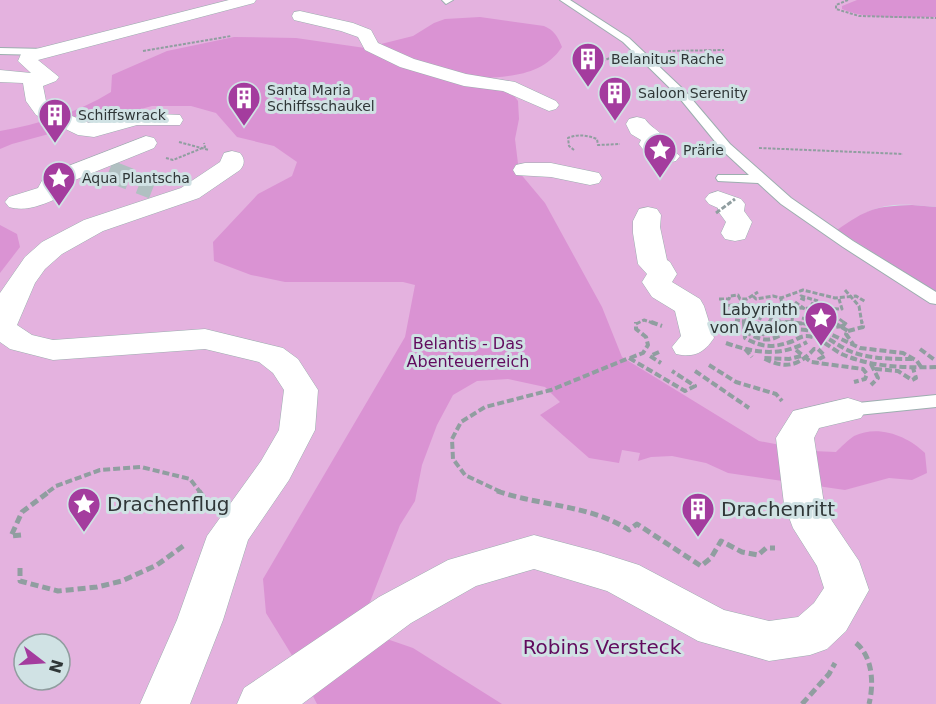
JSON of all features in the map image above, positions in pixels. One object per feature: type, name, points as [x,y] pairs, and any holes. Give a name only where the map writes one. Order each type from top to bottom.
[{"type":"street","points":[[33,83],[49,77],[29,65],[28,58],[248,0]]},
{"type":"street","points":[[300,16],[347,27],[365,34],[371,46],[427,71],[464,80],[508,86],[549,105]]},
{"type":"street","points":[[0,76],[29,78],[33,83],[36,101],[43,111],[80,127],[94,130],[137,119],[172,120]]},
{"type":"street","points":[[637,124],[639,129],[653,138],[650,144],[668,156]]},
{"type":"street","points":[[6,196],[35,200],[49,193],[54,180],[146,143]]},
{"type":"street","points":[[165,704],[200,620],[228,536],[275,470],[297,430],[302,390],[286,366],[272,355],[205,339],[53,350],[21,342],[0,328],[22,280],[41,258],[86,230],[126,213],[162,193],[184,196],[216,178],[219,173],[232,165],[233,159]]},
{"type":"street","points":[[525,170],[551,170],[590,178]]},
{"type":"street","points":[[723,197],[732,204],[731,211],[739,222],[735,233]]},
{"type":"street","points":[[648,215],[647,237],[653,256],[652,264],[660,268],[662,274],[657,282],[663,291],[689,306],[698,333],[698,338],[682,358]]},
{"type":"street","points":[[277,693],[395,610],[463,572],[534,552],[623,578],[714,627],[769,641],[810,635],[830,617],[847,590],[837,561],[814,528],[804,504],[795,438],[806,419],[847,397]]},
{"type":"lane","points":[[564,0],[626,39],[681,93],[726,147],[786,201],[848,244],[936,299]]},
{"type":"lane","points":[[0,51],[46,52]]},
{"type":"lane","points":[[723,197],[760,178]]},
{"type":"lane","points":[[847,397],[936,401]]},
{"type":"path","points":[[848,0],[836,5],[836,9],[859,16],[936,18]]},
{"type":"path","points":[[586,69],[636,50],[724,50]]},
{"type":"path","points":[[575,153],[569,147],[568,138],[573,136],[592,136],[597,139],[598,145],[603,147],[616,144]]},
{"type":"path","points":[[179,142],[221,153],[226,159],[233,159]]},
{"type":"path","points":[[166,158],[173,160],[205,147],[204,142]]},
{"type":"path","points":[[726,147],[903,154]]},
{"type":"path","points":[[753,296],[756,299],[773,296],[781,298],[798,290],[839,299],[851,295],[859,296],[866,302]]},
{"type":"path","points":[[845,290],[859,306],[863,327],[848,331]]},
{"type":"path","points":[[717,303],[718,298],[729,299],[730,296],[738,295],[741,299],[747,299],[758,292]]},
{"type":"path","points":[[812,292],[812,297]]},
{"type":"path","points":[[837,293],[845,296]]},
{"type":"path","points":[[773,296],[773,302]]},
{"type":"path","points":[[806,300],[800,298],[801,296],[812,297],[818,301]]},
{"type":"path","points":[[769,308],[722,305],[730,311],[755,312],[761,316],[757,327],[760,333],[766,335],[777,330],[780,322],[781,298]]},
{"type":"path","points":[[792,323],[793,308],[842,309],[839,299]]},
{"type":"path","points":[[795,302],[810,313],[829,315],[847,323],[834,327],[802,318]]},
{"type":"path","points":[[811,303],[821,309]]},
{"type":"path","points":[[735,320],[744,321],[759,306]]},
{"type":"path","points":[[766,314],[772,317],[766,328],[780,338]]},
{"type":"path","points":[[749,408],[735,401],[682,358],[662,326],[644,320],[636,322],[636,329],[646,337],[648,345],[643,352],[548,391],[494,403],[475,410],[459,422],[450,449],[453,462],[460,472],[473,482],[508,494],[613,520],[629,530],[637,524],[701,566],[711,558],[721,541],[742,552],[758,555],[766,548],[775,548]]},
{"type":"path","points":[[829,320],[843,326],[848,331]]},
{"type":"path","points":[[744,321],[745,338],[760,346],[778,347],[796,338],[814,337],[841,354],[870,364],[936,368]]},
{"type":"path","points":[[780,322],[820,328],[853,344],[872,350],[903,353],[913,358],[921,367]]},
{"type":"path","points":[[798,324],[801,329]]},
{"type":"path","points":[[744,330],[753,338],[762,340],[780,338],[801,329],[820,334],[853,352],[882,358],[913,358]]},
{"type":"path","points":[[848,331],[846,334],[853,344]]},
{"type":"path","points":[[724,340],[726,344],[745,349],[785,353],[796,350],[807,342]]},
{"type":"path","points":[[745,349],[752,357]]},
{"type":"path","points":[[801,356],[789,359],[763,358],[774,364],[790,366],[806,360],[814,349],[818,349],[825,356],[819,359],[818,363]]},
{"type":"path","points":[[920,349],[936,361]]},
{"type":"path","points":[[929,349],[931,356]]},
{"type":"path","points":[[796,350],[806,360],[856,366],[863,369],[867,374],[865,379],[847,397]]},
{"type":"path","points":[[629,358],[685,392],[695,386],[650,356],[660,351],[682,358],[718,372],[736,382],[776,394],[782,401]]},
{"type":"path","points":[[870,364],[875,369],[898,371],[912,380],[916,378],[913,368]]},
{"type":"path","points":[[20,568],[20,581],[58,591],[97,587],[122,581],[157,565],[188,543],[228,536],[190,479],[141,467],[100,470],[56,486],[22,512],[11,536],[21,535]]},
{"type":"path","points":[[852,642],[859,644],[865,651],[872,696],[869,704]]},
{"type":"path","points":[[801,704],[829,674],[838,657]]},
{"type":"green space","name":"Belantis - Das Abenteuerreich","points":[[0,0],[936,0],[936,207],[884,206],[863,214],[838,230],[936,292],[936,704],[0,704]]},
{"type":"shaded area","points":[[857,0],[936,0],[936,17],[876,17],[842,9],[842,6]]},
{"type":"shaded area","points":[[480,17],[544,26],[555,34],[562,47],[552,59],[527,72],[453,82],[504,90],[512,93],[518,101],[519,119],[515,139],[519,172],[545,203],[602,307],[622,357],[759,441],[812,451],[836,452],[854,436],[873,431],[883,432],[910,441],[925,453],[927,473],[912,480],[889,478],[845,490],[728,473],[706,463],[672,456],[651,457],[638,461],[640,453],[622,450],[619,463],[589,458],[540,415],[560,402],[545,387],[508,379],[477,381],[453,395],[437,425],[422,465],[415,501],[400,525],[368,607],[384,638],[413,648],[502,704],[317,704],[293,657],[266,613],[263,579],[405,337],[415,285],[403,282],[285,282],[251,275],[214,261],[213,242],[258,194],[292,176],[297,162],[274,146],[237,137],[216,113],[191,106],[152,106],[0,149],[0,131],[43,121],[85,106],[111,92],[112,75],[167,51],[234,37],[296,38],[365,48],[413,36],[445,19]]},
{"type":"shaded area","points":[[889,206],[936,207],[936,292],[837,230],[856,217],[872,210]]},
{"type":"shaded area","points":[[0,225],[17,234],[20,247],[0,273]]},
{"type":"tunnel","points":[[109,171],[153,188]]},
{"type":"place","name":"Belanitus Rache","points":[[588,88]]},
{"type":"place","name":"Saloon Serenity","points":[[615,122]]},
{"type":"place","name":"Santa Maria Schiffsschaukel","points":[[244,127]]},
{"type":"place","name":"Schiffswrack","points":[[55,144]]},
{"type":"place","name":"Prärie","points":[[660,179]]},
{"type":"place","name":"Aqua Plantscha","points":[[59,207]]},
{"type":"place","name":"Labyrinth von Avalon","points":[[821,347]]},
{"type":"place","name":"Drachenflug","points":[[84,533]]},
{"type":"place","name":"Drachenritt","points":[[698,538]]},
{"type":"park label","name":"Robins Versteck","points":[[602,647]]}]
